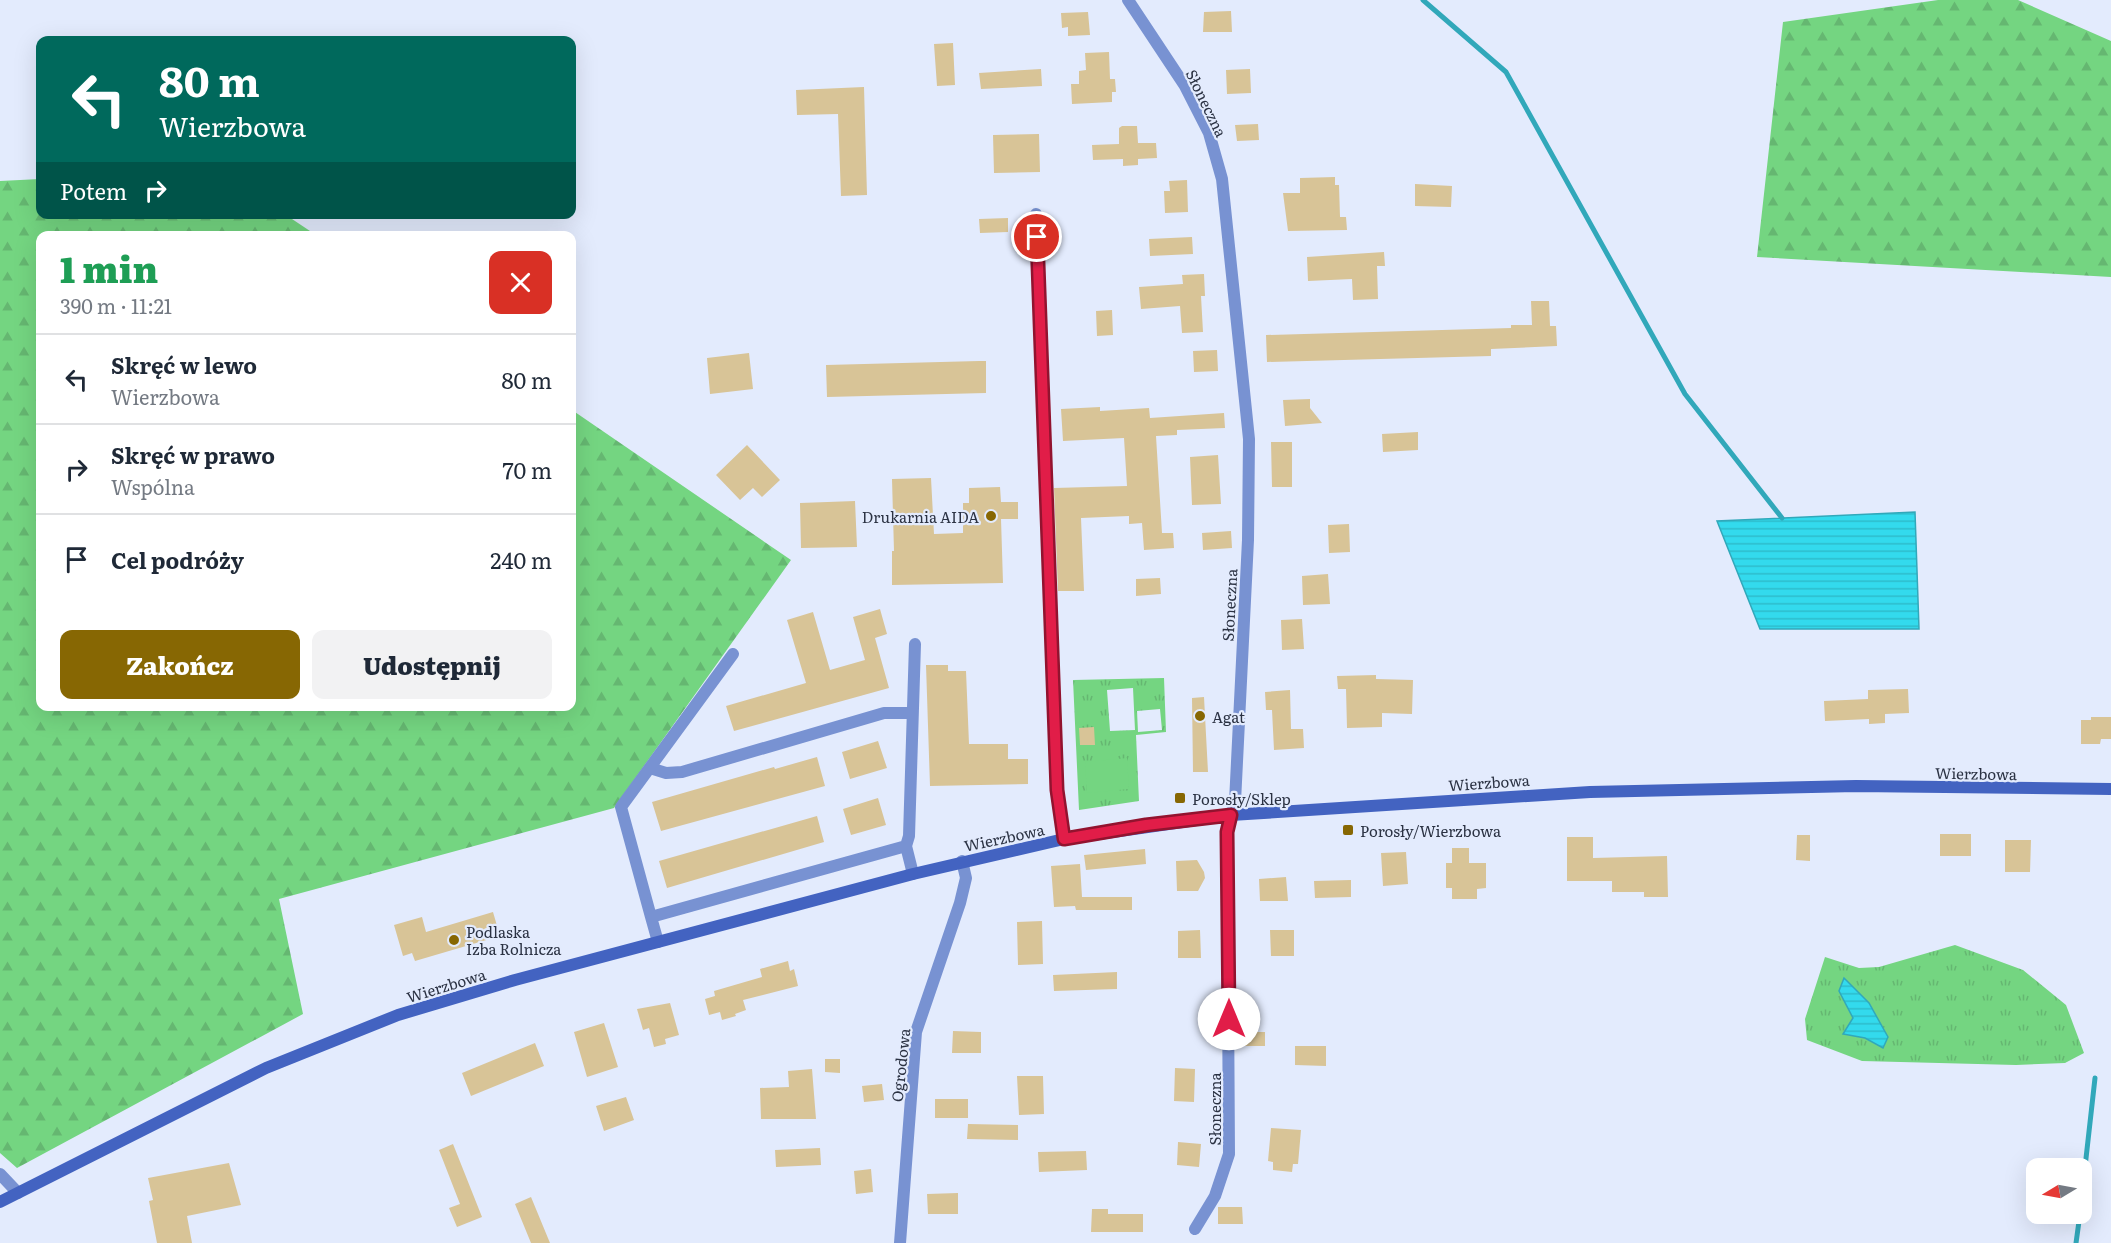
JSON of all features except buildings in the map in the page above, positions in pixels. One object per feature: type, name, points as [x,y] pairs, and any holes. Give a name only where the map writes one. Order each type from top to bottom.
[{"type":"street","name":"Słoneczna","points":[[1128,0],[1185,86],[1209,134],[1222,179],[1249,439],[1248,540],[1235,802],[1227,832],[1229,1154],[1215,1196],[1195,1229]]},
{"type":"street","points":[[1036,214],[1057,790],[1064,839]]},
{"type":"street","points":[[913,874],[906,846],[909,836],[911,713],[915,644]]},
{"type":"street","points":[[658,942],[621,807],[733,654]]},
{"type":"street","points":[[650,768],[666,773],[681,772],[884,713],[911,713]]},
{"type":"street","name":"Wierzbowa","points":[[0,1202],[266,1068],[326,1042],[442,1001],[962,861],[1064,839],[1146,825],[1231,815],[1590,792],[1856,786],[2111,789]]},
{"type":"street","points":[[651,917],[906,846]]},
{"type":"street","name":"Ogrodowa","points":[[900,1243],[916,1032],[960,903],[966,878],[962,861]]},
{"type":"street","points":[[0,1174],[18,1193]]},
{"type":"green space","points":[[1938,0],[2018,0],[2111,41],[2111,277],[1757,257],[1783,22]]},
{"type":"green space","points":[[36,179],[36,219],[292,219],[310,231],[36,231],[36,711],[576,711],[576,413],[791,560],[614,808],[279,899],[303,1014],[17,1168],[0,1153],[0,181]]},
{"type":"green space","points":[[1164,678],[1166,732],[1136,735],[1139,801],[1079,810],[1073,680]],"holes":[[[1133,688],[1135,730],[1110,731],[1107,690]],[[1160,709],[1162,730],[1138,732],[1137,711]]]},
{"type":"green space","points":[[1127,758],[1129,789],[1087,793],[1085,762]]},
{"type":"green space","points":[[1955,945],[2023,970],[2066,1005],[2084,1053],[2065,1063],[2016,1065],[1862,1061],[1807,1040],[1805,1019],[1825,957],[1859,968],[1879,967]]},
{"type":"water","points":[[1915,512],[1919,629],[1760,629],[1717,521]]},
{"type":"water","points":[[1844,978],[1869,1003],[1888,1037],[1883,1048],[1865,1038],[1843,1034],[1853,1018],[1839,991]]},
{"type":"waterway","points":[[1423,0],[1506,72],[1685,394],[1782,518]]},
{"type":"waterway","points":[[2086,1158],[2095,1078]]},
{"type":"waterway","points":[[2076,1243],[2079,1224]]},
{"type":"place","name":"Drukarnia AIDA","points":[[991,516]]},
{"type":"place","name":"Agat","points":[[1200,716]]},
{"type":"place","name":"Porosły/Sklep","points":[[1180,798]]},
{"type":"place","name":"Porosły/Wierzbowa","points":[[1348,830]]},
{"type":"place","name":"Podlaska Izba Rolnicza","points":[[454,940]]},
{"type":"route","points":[[1037,237],[1057,790],[1064,839],[1146,825],[1231,815],[1227,832],[1229,1019]]}]
